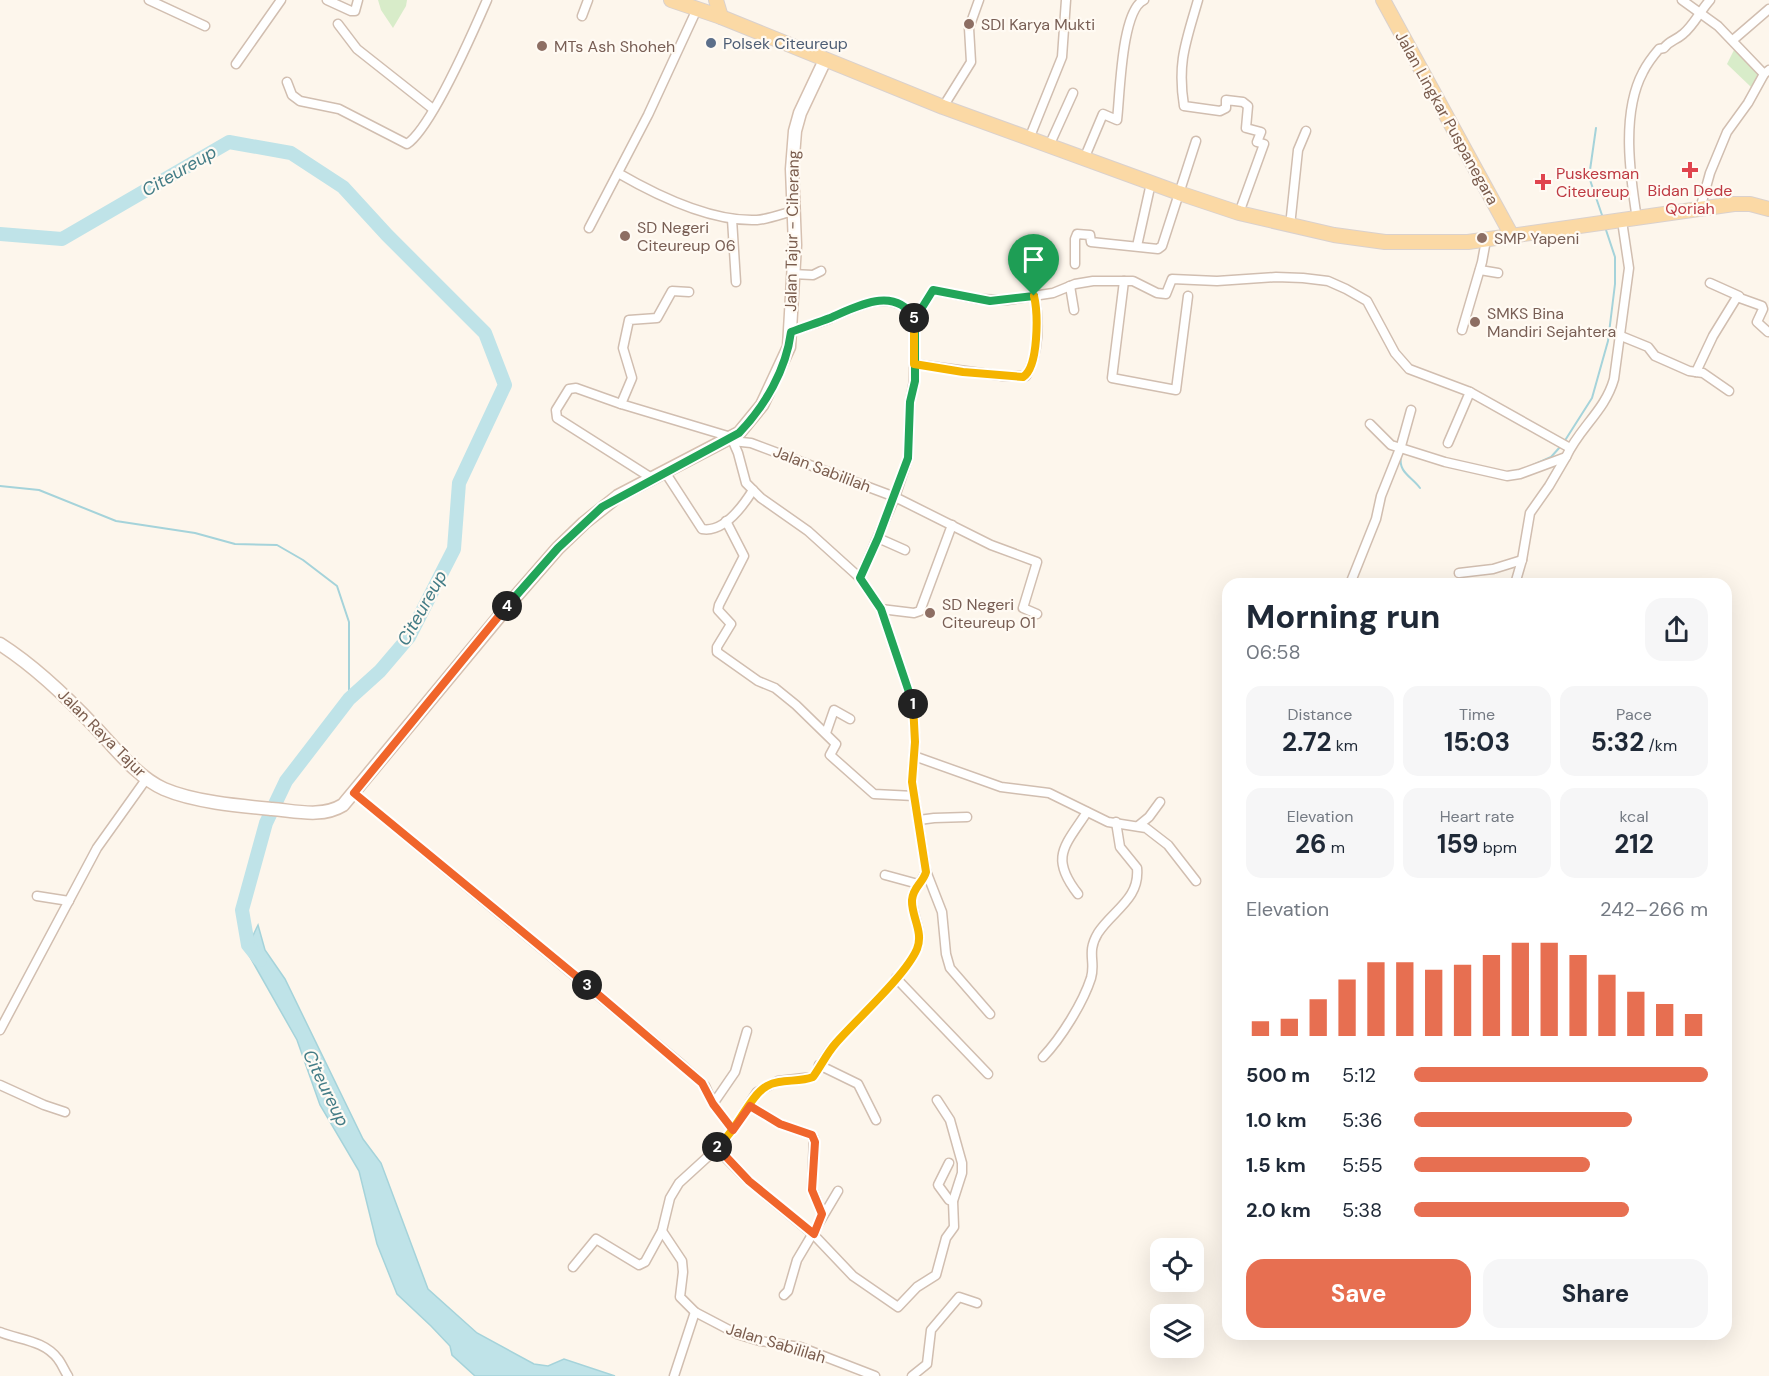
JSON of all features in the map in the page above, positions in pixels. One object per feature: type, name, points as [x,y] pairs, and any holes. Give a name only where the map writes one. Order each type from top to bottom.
[{"type":"main road","points":[[671,0],[700,4],[721,17],[825,60],[1048,146],[1239,213],[1290,226],[1385,242],[1447,244],[1743,203],[1769,209]]},
{"type":"main road","points":[[716,0],[721,17]]},
{"type":"main road","name":"Jalan Lingkar Puspanegara","points":[[1388,1],[1512,236]]},
{"type":"main road","name":"Jalan Tajur - Ciherang","points":[[251,807],[327,813],[343,805],[558,548],[602,507],[731,439],[739,433],[762,405],[784,362],[791,332],[795,245],[792,169],[795,131],[800,113],[825,60]]},
{"type":"main road","name":"Jalan Raya Tajur","points":[[0,644],[55,686],[147,778],[164,789],[189,796],[251,807]]},
{"type":"street","points":[[149,0],[206,26]]},
{"type":"street","points":[[236,64],[281,0]]},
{"type":"street","points":[[327,0],[351,11],[355,10],[358,0]]},
{"type":"street","points":[[287,82],[292,95],[300,101],[339,109],[407,144],[416,138],[433,109],[488,0]]},
{"type":"street","points":[[582,16],[588,0]]},
{"type":"street","points":[[943,107],[971,62],[969,28],[979,0]]},
{"type":"street","points":[[1029,139],[1062,57],[1066,0]]},
{"type":"street","points":[[1084,159],[1103,114],[1118,120],[1125,40],[1137,6],[1144,0]]},
{"type":"street","points":[[1198,0],[1181,61],[1180,80],[1184,106],[1220,111],[1226,108],[1226,100],[1243,102],[1248,106],[1246,128],[1261,132],[1257,142],[1264,144],[1239,213]]},
{"type":"street","points":[[1682,0],[1733,40],[1766,72],[1719,149],[1700,209]]},
{"type":"street","points":[[1637,219],[1631,178],[1630,138],[1633,102],[1642,72],[1659,49],[1664,48],[1671,39],[1682,35],[1698,12],[1710,0]]},
{"type":"street","points":[[589,228],[700,4]]},
{"type":"street","points":[[1733,40],[1769,9]]},
{"type":"street","points":[[338,24],[357,49],[433,109]]},
{"type":"street","points":[[1048,146],[1073,93]]},
{"type":"street","points":[[1290,226],[1298,150],[1306,131]]},
{"type":"street","points":[[1075,264],[1077,234],[1090,235],[1091,242],[1158,249],[1162,246],[1196,141]]},
{"type":"street","points":[[619,171],[662,193],[734,216],[762,216],[793,210]]},
{"type":"street","points":[[619,171],[670,200],[732,219],[760,220],[793,210]]},
{"type":"street","points":[[1137,246],[1151,183]]},
{"type":"street","points":[[732,219],[736,282]]},
{"type":"street","points":[[1517,578],[1530,513],[1550,486],[1566,449],[1600,410],[1611,392],[1621,336],[1629,268],[1619,221]]},
{"type":"street","points":[[1462,330],[1480,270],[1486,240]]},
{"type":"street","points":[[1480,270],[1498,273]]},
{"type":"street","points":[[792,274],[813,275],[821,271]]},
{"type":"street","points":[[860,578],[895,497],[910,446],[910,402],[915,381],[915,319],[933,290],[990,301],[1034,296],[1093,281],[1133,281],[1157,293],[1166,294],[1172,279],[1217,281],[1276,277],[1328,281],[1367,301],[1395,353],[1409,369],[1470,392],[1566,449]]},
{"type":"street","points":[[1124,280],[1113,378],[1176,390],[1188,296]]},
{"type":"street","points":[[1710,283],[1762,306],[1763,309],[1757,322],[1768,332]]},
{"type":"street","points":[[1070,286],[1074,310]]},
{"type":"street","points":[[621,404],[632,378],[623,348],[624,334],[629,320],[657,318],[672,291],[689,292]]},
{"type":"street","points":[[914,364],[1003,376],[1026,376],[1036,340],[1038,321],[1034,296]]},
{"type":"street","points":[[1696,372],[1713,336],[1738,296]]},
{"type":"street","points":[[791,332],[852,307],[876,300],[886,300],[903,306],[915,319]]},
{"type":"street","points":[[1621,336],[1648,347],[1655,356],[1710,377],[1729,391]]},
{"type":"street","name":"Jalan Sabililah","points":[[653,479],[561,421],[556,415],[560,401],[572,388],[731,439],[751,442],[895,497],[991,544],[1038,562],[1023,608],[1037,614]]},
{"type":"street","points":[[1448,443],[1470,392]]},
{"type":"street","points":[[1352,578],[1401,446],[1411,410]]},
{"type":"street","points":[[1370,424],[1389,443],[1445,462],[1507,476],[1520,474],[1566,449]]},
{"type":"street","points":[[731,439],[738,453],[743,477],[753,490],[808,531],[860,578],[881,609],[914,704],[914,796],[926,872],[942,912],[946,954],[950,968],[990,1014]]},
{"type":"street","points":[[665,472],[702,529],[707,530],[739,512],[753,490]]},
{"type":"street","points":[[726,521],[744,556],[718,605],[718,610],[731,624],[716,651],[758,681],[774,688],[826,732],[836,745],[830,755],[868,790],[879,795],[914,796]]},
{"type":"street","points":[[881,609],[914,613],[920,610],[952,525]]},
{"type":"street","points":[[878,538],[905,550]]},
{"type":"street","points":[[1459,573],[1493,569],[1522,560]]},
{"type":"street","points":[[826,732],[834,710],[850,719]]},
{"type":"street","points":[[914,756],[1000,787],[1049,793],[1088,812],[1116,822],[1138,826],[1159,836],[1196,881]]},
{"type":"street","points":[[1,1028],[108,830],[147,778]]},
{"type":"street","points":[[354,793],[702,1083],[713,1104],[733,1130]]},
{"type":"street","points":[[1138,826],[1149,817],[1160,801]]},
{"type":"street","points":[[1078,894],[1065,878],[1062,860],[1065,846],[1088,812]]},
{"type":"street","points":[[919,820],[967,817]]},
{"type":"street","points":[[1043,1058],[1061,1037],[1091,978],[1090,956],[1097,936],[1108,920],[1132,896],[1136,887],[1137,868],[1120,848],[1116,822]]},
{"type":"street","points":[[573,1267],[596,1239],[639,1265],[645,1262],[662,1231],[670,1198],[679,1183],[733,1130],[757,1092],[778,1081],[813,1077],[836,1043],[896,978],[918,947],[918,927],[912,900],[926,872]]},
{"type":"street","points":[[885,875],[918,884]]},
{"type":"street","points":[[37,896],[69,901]]},
{"type":"street","points":[[896,978],[988,1074]]},
{"type":"street","points":[[713,1104],[735,1072],[747,1031]]},
{"type":"street","points":[[819,1065],[858,1084],[876,1120]]},
{"type":"street","points":[[0,1085],[44,1106],[65,1112]]},
{"type":"street","points":[[716,1148],[749,1181],[814,1234],[853,1276],[898,1307],[937,1271],[946,1238],[954,1227],[953,1201],[962,1173],[962,1163],[950,1120],[937,1100]]},
{"type":"street","points":[[750,1106],[780,1124],[814,1138],[812,1190],[822,1214]]},
{"type":"street","points":[[949,1163],[938,1185],[953,1201]]},
{"type":"street","points":[[784,1295],[788,1291],[797,1260],[814,1234],[822,1214],[838,1191]]},
{"type":"street","points":[[662,1231],[682,1261],[680,1297],[695,1312],[674,1376]]},
{"type":"street","points":[[912,1376],[927,1365],[931,1330],[959,1297],[977,1303]]},
{"type":"street","name":"Jalan Sabililah","points":[[695,1312],[737,1334],[760,1341],[800,1347],[875,1376]]},
{"type":"street","points":[[0,1332],[42,1345],[56,1356],[65,1374]]},
{"type":"green space","points":[[378,0],[407,0],[393,28],[381,10]]},
{"type":"green space","points":[[1735,48],[1760,74],[1751,87],[1727,64]]},
{"type":"water","points":[[258,925],[265,950],[285,979],[363,1139],[381,1163],[428,1289],[477,1333],[534,1364],[548,1366],[564,1359],[615,1376],[475,1376],[452,1355],[450,1346],[431,1326],[397,1294],[377,1244],[359,1171],[320,1105],[297,1040],[246,950]]},
{"type":"waterway","points":[[1596,128],[1589,177],[1603,218]]},
{"type":"waterway","name":"Citeureup","points":[[0,234],[62,239],[229,142],[291,153],[343,187],[387,235],[485,333],[505,385],[459,483],[454,549],[409,637],[380,671],[349,699],[286,781],[266,823],[242,910],[248,945],[260,960]]},
{"type":"waterway","points":[[1564,442],[1592,398],[1608,341],[1615,284],[1615,257],[1605,227]]},
{"type":"waterway","points":[[1533,465],[1551,457],[1560,447]]},
{"type":"waterway","points":[[1401,457],[1402,467],[1420,488]]},
{"type":"waterway","points":[[0,486],[39,490],[116,521],[195,533],[235,544],[277,545],[303,560],[337,586],[349,622],[349,699]]},
{"type":"place","name":"SDI Karya Mukti","points":[[969,24]]},
{"type":"place","name":"Polsek Citeureup","points":[[711,43]]},
{"type":"place","name":"MTs Ash Shoheh","points":[[542,46]]},
{"type":"place","name":"Bidan Dede Qoriah","points":[[1690,170]]},
{"type":"place","name":"Puskesman Citeureup","points":[[1543,182]]},
{"type":"place","name":"SD Negeri Citeureup 06","points":[[625,236]]},
{"type":"place","name":"SMP Yapeni","points":[[1482,238]]},
{"type":"place","name":"SMKS Bina Mandiri Sejahtera","points":[[1475,322]]},
{"type":"place","name":"SD Negeri Citeureup 01","points":[[930,613]]},
{"type":"route","points":[[1034,296],[990,301],[936,290],[932,290],[929,294],[915,319],[914,364],[915,381],[910,402],[911,430],[908,458],[895,497],[869,562],[860,578],[881,609],[914,704],[915,742],[912,782],[926,872],[915,888],[912,900],[918,927],[918,947],[896,978],[828,1052],[813,1077],[805,1080],[778,1081],[757,1092],[750,1106],[733,1130],[725,1141],[716,1148],[749,1181],[814,1234],[822,1214],[812,1190],[811,1172],[815,1142],[812,1135],[780,1124],[750,1106],[733,1130],[713,1104],[705,1086],[681,1064],[354,793],[517,595],[558,548],[584,523],[618,496],[739,433],[755,415],[773,386],[784,362],[791,332],[830,318],[852,307],[876,300],[886,300],[903,306],[915,319],[914,364],[963,372],[1023,377],[1028,373],[1036,340],[1038,321],[1034,296]]}]
